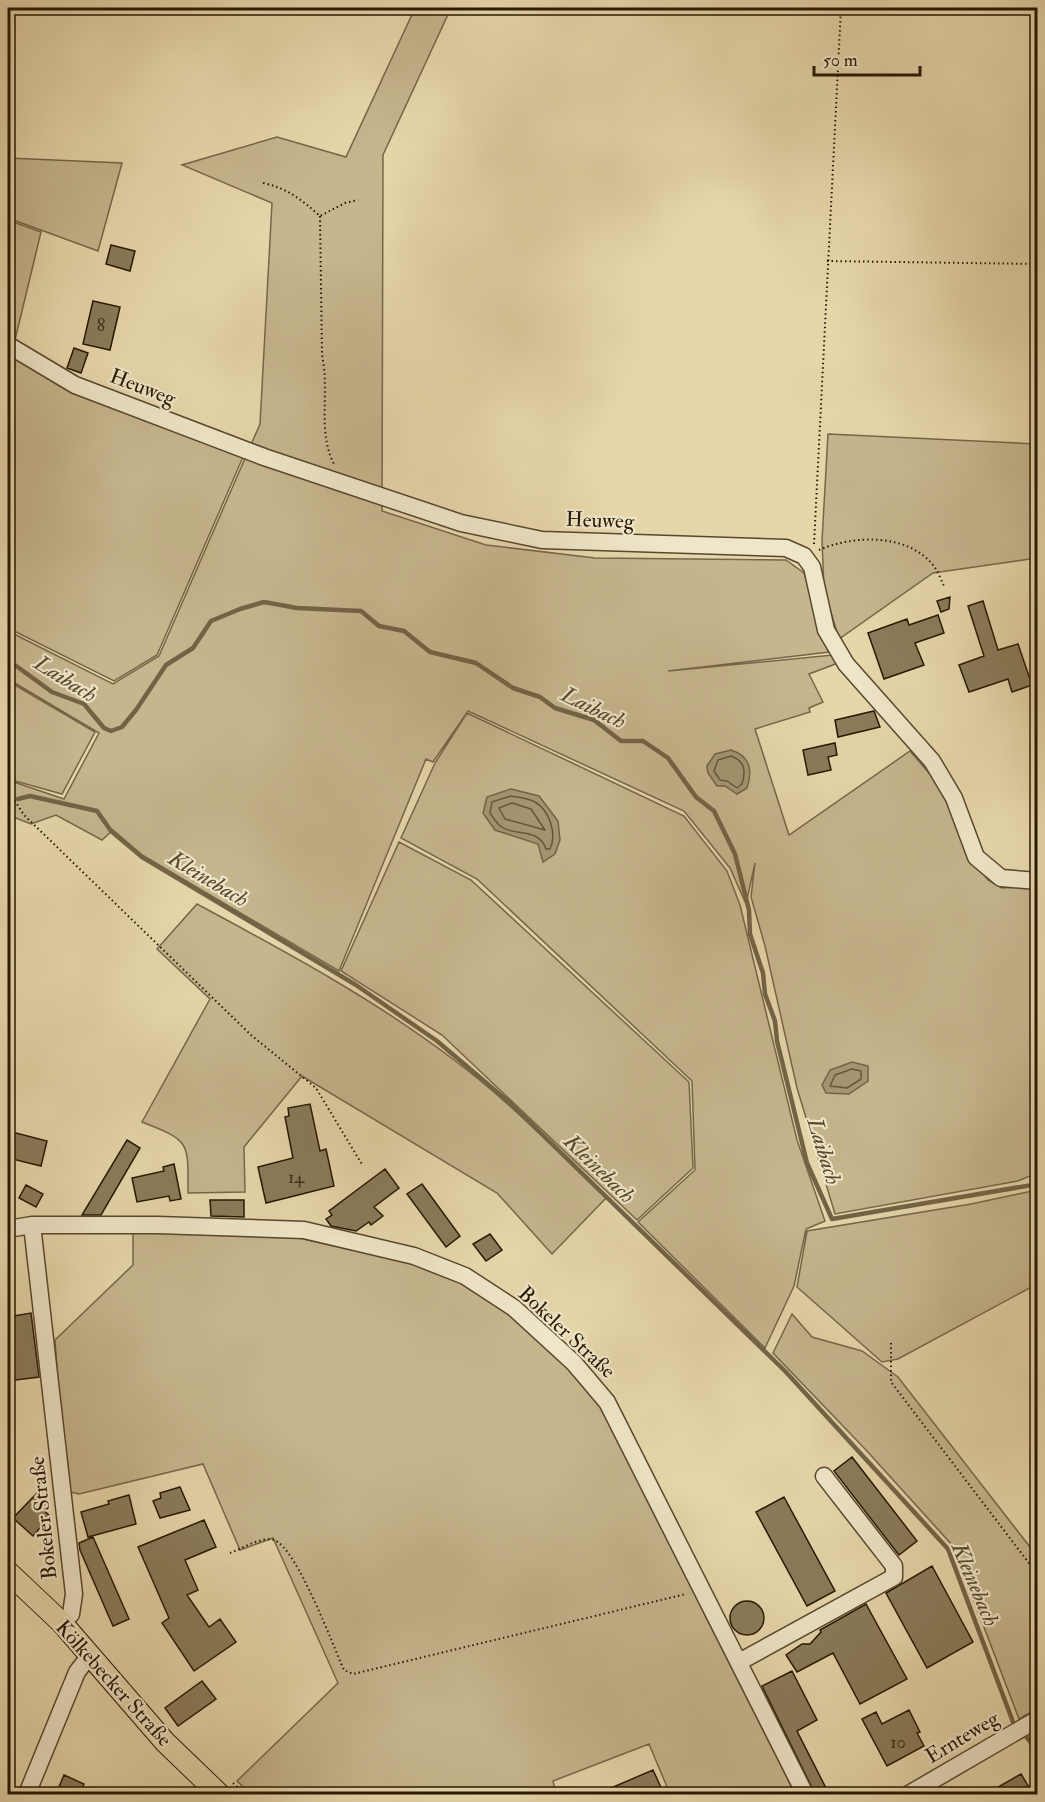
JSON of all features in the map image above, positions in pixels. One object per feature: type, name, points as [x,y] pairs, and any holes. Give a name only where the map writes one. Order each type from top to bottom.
[{"type":"main road","name":"Kölkebecker Straße","points":[[8,1572],[62,1623],[165,1742],[219,1794]]},
{"type":"street","name":"Heuweg","points":[[8,345],[75,386],[264,457],[461,523],[524,537],[786,548],[804,556],[812,567],[826,630],[846,664],[932,761],[954,798],[976,856],[1000,878],[1038,881]]},
{"type":"street","name":"Bokeler Straße","points":[[8,1229],[32,1225],[158,1225],[304,1230],[414,1256],[465,1276],[514,1308],[574,1363],[607,1402],[805,1794]]},
{"type":"street","name":"Bokeler Straße","points":[[32,1225],[74,1594],[71,1614],[62,1623]]},
{"type":"street","points":[[738,1662],[894,1577],[894,1566],[824,1476]]},
{"type":"street","points":[[27,1794],[77,1672],[90,1655]]},
{"type":"street","name":"Ernteweg","points":[[909,1794],[1038,1719]]},
{"type":"path","points":[[841,8],[814,552],[838,542],[880,540],[890,542],[911,548],[933,565],[944,586]]},
{"type":"path","points":[[263,183],[280,187],[297,196],[320,216],[322,356],[327,378],[325,436],[338,482]]},
{"type":"path","points":[[320,216],[345,203],[358,200]]},
{"type":"path","points":[[827,261],[1038,264]]},
{"type":"path","points":[[13,783],[13,798],[24,815],[251,1035],[316,1088],[363,1166]]},
{"type":"path","points":[[891,1343],[891,1382],[1038,1575]]},
{"type":"path","points":[[230,1553],[266,1540],[277,1542],[284,1548],[298,1567],[344,1670],[353,1674],[702,1588]]},
{"type":"shaded area","points":[[415,8],[451,8],[383,155],[382,511],[486,545],[595,558],[786,560],[804,573],[829,652],[668,671],[833,655],[838,663],[809,674],[823,702],[809,708],[810,712],[755,729],[789,835],[910,751],[947,794],[976,864],[988,880],[1002,888],[1037,886],[1037,1173],[1018,1181],[835,1214],[797,1088],[765,946],[751,897],[755,863],[746,904],[730,868],[684,811],[468,711],[433,762],[426,759],[339,971],[142,855],[113,830],[102,840],[56,815],[31,824],[8,815],[8,780],[64,799],[99,733],[8,679],[8,631],[113,684],[159,656],[260,424],[272,203],[182,165],[277,137],[346,157]]},
{"type":"shaded area","points":[[8,158],[122,163],[98,251],[8,218]]},
{"type":"shaded area","points":[[8,220],[41,232],[15,340],[8,336]]},
{"type":"shaded area","points":[[8,350],[243,457],[157,655],[114,681],[8,628]]},
{"type":"shaded area","points":[[828,434],[1037,444],[1037,558],[933,573],[839,639],[824,589],[822,541]]},
{"type":"shaded area","points":[[8,681],[95,732],[62,794],[8,779]]},
{"type":"shaded area","points":[[467,713],[684,816],[727,871],[740,905],[797,1140],[825,1221],[806,1229],[794,1286],[765,1348],[638,1222],[695,1170],[692,1081],[477,879],[401,838],[435,763]]},
{"type":"shaded area","points":[[399,842],[471,880],[689,1082],[693,1168],[637,1220],[442,1035],[341,971]]},
{"type":"shaded area","points":[[197,904],[329,977],[424,1038],[494,1092],[606,1198],[552,1254],[497,1193],[302,1076],[244,1147],[245,1192],[188,1193],[188,1163],[183,1146],[170,1134],[142,1122],[210,999],[157,949]]},
{"type":"shaded area","points":[[1037,1190],[1037,1284],[898,1359],[882,1362],[797,1287],[807,1231],[971,1204]]},
{"type":"shaded area","points":[[133,1232],[290,1236],[414,1264],[466,1283],[511,1313],[569,1368],[604,1406],[795,1794],[670,1794],[649,1744],[553,1781],[556,1794],[251,1794],[237,1781],[338,1683],[273,1538],[240,1550],[203,1464],[79,1494],[66,1491],[55,1340],[133,1265]]},
{"type":"shaded area","points":[[792,1314],[812,1337],[862,1351],[898,1377],[1037,1556],[1037,1709],[1019,1719],[953,1546],[866,1450],[773,1353]]},
{"type":"water","points":[[731,750],[746,760],[750,770],[747,788],[737,794],[725,786],[717,786],[708,773],[707,766],[715,754]]},
{"type":"water","points":[[511,789],[539,796],[558,821],[560,840],[555,854],[543,862],[538,844],[495,830],[483,813],[487,797]]},
{"type":"water","points":[[852,1062],[868,1066],[868,1081],[849,1094],[826,1093],[822,1085],[830,1070]]},
{"type":"building","points":[[111,245],[135,251],[130,271],[106,264]]},
{"type":"building","points":[[93,301],[120,307],[110,350],[83,344]]},
{"type":"building","points":[[74,348],[88,353],[81,373],[67,368]]},
{"type":"building","points":[[950,597],[949,609],[941,612],[937,601]]},
{"type":"building","points":[[983,601],[998,650],[1018,644],[1032,685],[1012,692],[1008,679],[969,692],[959,665],[984,656],[968,606]]},
{"type":"building","points":[[938,615],[944,633],[915,643],[924,665],[884,679],[868,633],[907,619],[909,625]]},
{"type":"building","points":[[874,711],[880,727],[838,737],[835,720]]},
{"type":"building","points":[[835,743],[837,755],[828,757],[831,770],[808,775],[803,750]]},
{"type":"building","points":[[310,1104],[320,1151],[326,1149],[334,1186],[266,1203],[258,1167],[293,1158],[285,1117],[289,1116],[288,1108]]},
{"type":"building","points":[[8,1131],[47,1141],[41,1166],[8,1158]]},
{"type":"building","points":[[127,1140],[140,1148],[101,1215],[82,1215]]},
{"type":"building","points":[[174,1164],[181,1199],[170,1201],[169,1196],[137,1202],[132,1178],[164,1171],[163,1167]]},
{"type":"building","points":[[385,1169],[399,1188],[374,1207],[383,1216],[371,1225],[369,1222],[356,1231],[331,1226],[326,1219],[332,1215],[329,1211]]},
{"type":"building","points":[[422,1184],[460,1236],[446,1247],[407,1194]]},
{"type":"building","points":[[26,1185],[43,1194],[36,1207],[19,1198]]},
{"type":"building","points":[[210,1200],[244,1200],[244,1217],[211,1216]]},
{"type":"building","points":[[490,1234],[502,1250],[486,1261],[473,1244]]},
{"type":"building","points":[[31,1313],[39,1377],[8,1381],[8,1317]]},
{"type":"building","points":[[852,1457],[917,1541],[899,1555],[834,1471]]},
{"type":"building","points":[[180,1487],[190,1510],[160,1518],[153,1501],[161,1498],[160,1493]]},
{"type":"building","points":[[37,1493],[47,1502],[41,1508],[50,1516],[33,1536],[13,1518]]},
{"type":"building","points":[[129,1495],[136,1524],[88,1537],[81,1512],[109,1504],[108,1501]]},
{"type":"building","points":[[784,1497],[835,1591],[807,1606],[756,1512]]},
{"type":"building","points":[[204,1520],[216,1547],[185,1560],[198,1590],[187,1595],[209,1627],[220,1619],[236,1642],[194,1671],[162,1623],[169,1618],[138,1547]]},
{"type":"building","points":[[93,1537],[129,1619],[113,1626],[80,1550],[79,1543]]},
{"type":"building","points":[[932,1566],[973,1642],[927,1668],[886,1593]]},
{"type":"building","points":[[747,1601],[759,1606],[764,1618],[759,1630],[747,1635],[735,1630],[730,1618],[735,1606]]},
{"type":"building","points":[[866,1604],[907,1679],[860,1704],[833,1653],[797,1672],[786,1655],[802,1644],[810,1644],[821,1632],[820,1630]]},
{"type":"building","points":[[792,1671],[817,1720],[797,1731],[829,1794],[815,1794],[762,1686]]},
{"type":"building","points":[[202,1681],[216,1699],[178,1726],[165,1708]]},
{"type":"building","points":[[909,1710],[924,1746],[887,1766],[862,1719],[876,1712],[882,1724]]},
{"type":"building","points":[[653,1770],[664,1794],[597,1794]]},
{"type":"building","points":[[1021,1774],[1033,1794],[986,1794]]},
{"type":"building","points":[[64,1775],[84,1784],[79,1794],[56,1794]]},
{"type":"waterway","name":"Laibach","points":[[8,660],[52,692],[84,704],[104,728],[111,731],[122,727],[166,665],[193,648],[211,621],[264,602],[297,608],[361,611],[379,626],[404,631],[430,652],[476,663],[513,688],[540,697],[555,708],[594,720],[621,741],[643,741],[668,758],[696,797],[714,811],[735,854],[749,910],[750,934],[763,973],[765,994],[775,1021],[777,1041],[807,1163],[832,1219],[1038,1184]]},
{"type":"waterway","name":"Kleinebach","points":[[18,799],[30,796],[97,811],[111,831],[142,857],[356,985],[437,1041],[510,1103],[785,1371],[948,1549],[1013,1722]]},
{"type":"waterway","name":"Kleinebach","points":[[1024,1734],[1038,1751]]}]
